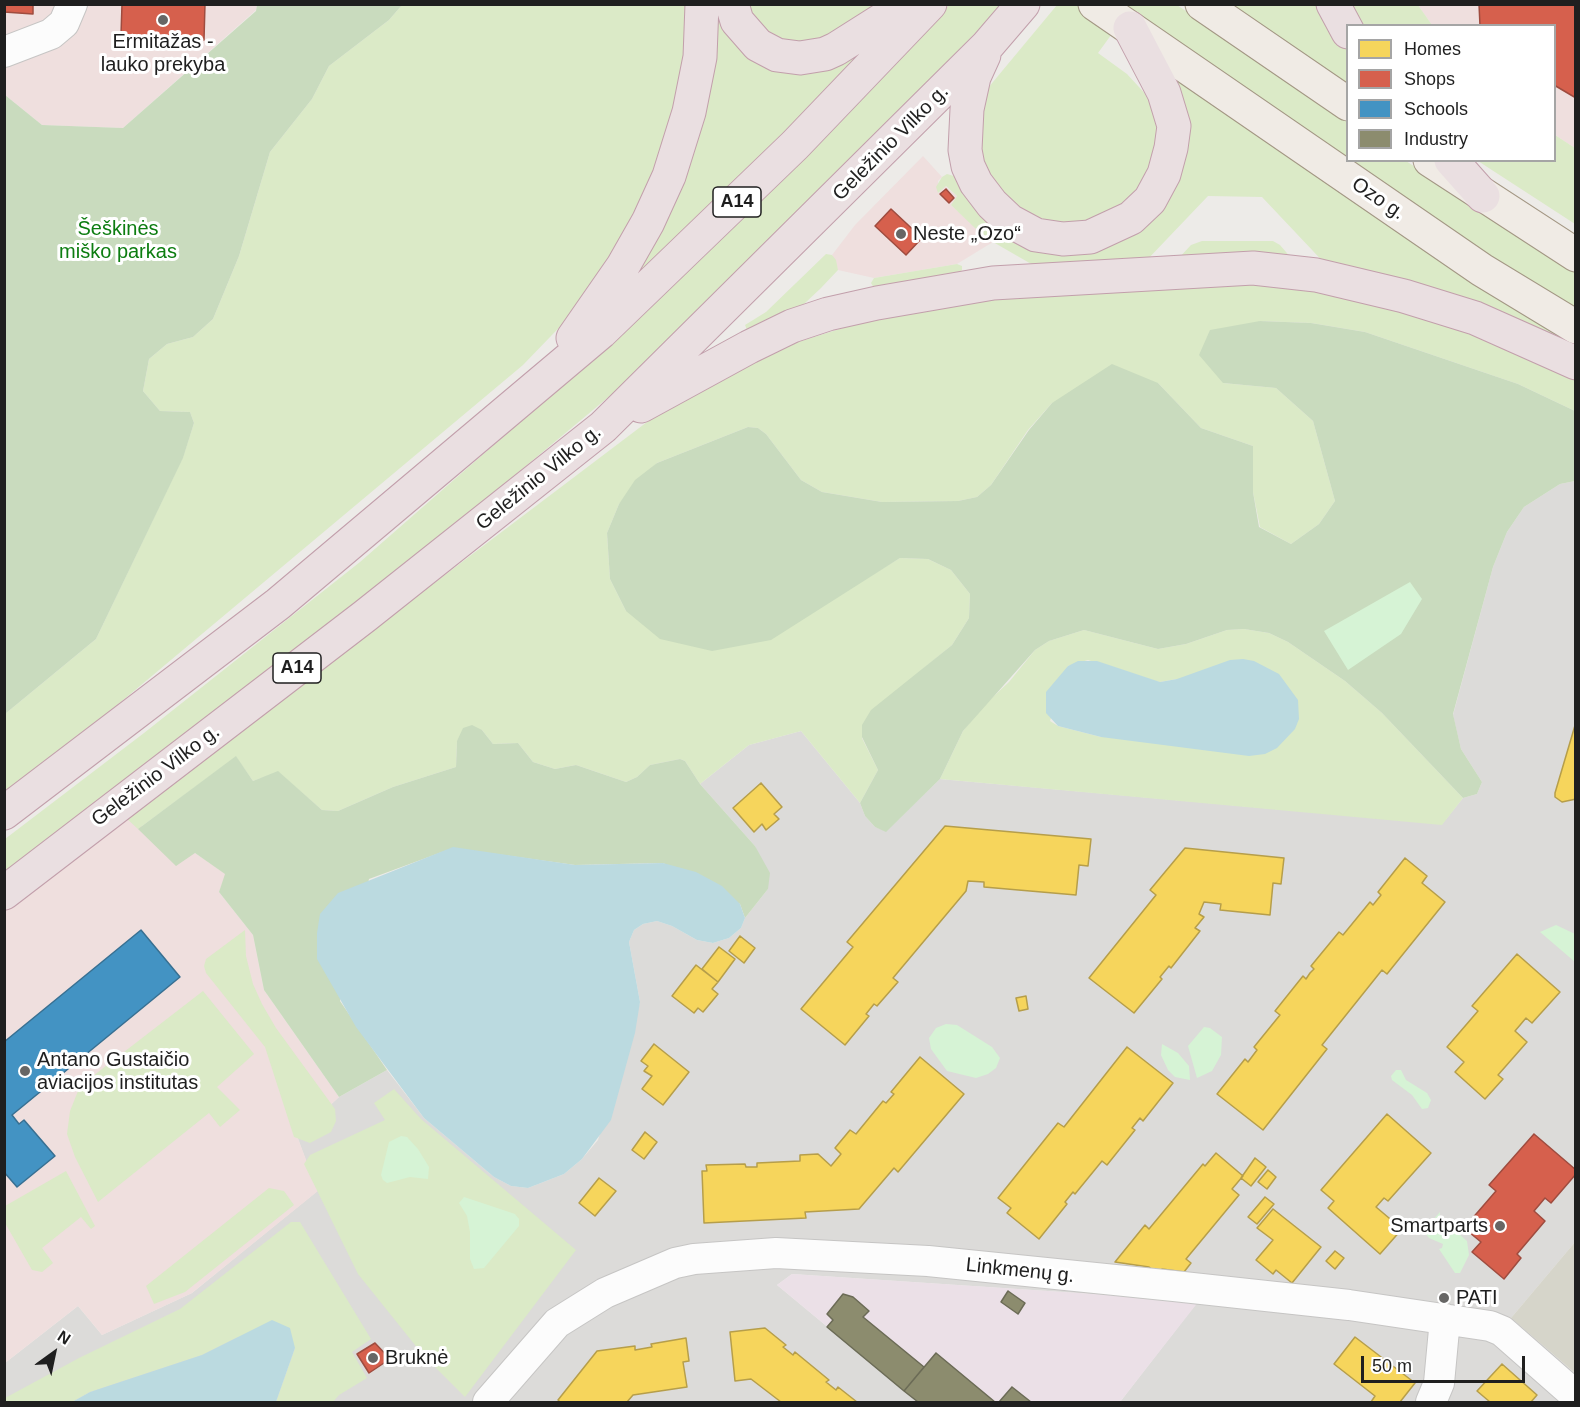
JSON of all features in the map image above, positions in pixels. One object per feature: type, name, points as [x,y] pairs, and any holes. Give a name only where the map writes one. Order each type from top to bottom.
[{"type":"highway","points":[[534,388],[594,310],[623,266],[648,222],[669,176],[689,112],[698,68],[702,4]]},
{"type":"highway","points":[[732,4],[737,21],[758,45],[777,55],[800,58],[825,54],[836,49],[907,4]]},
{"type":"highway","name":"A14","points":[[4,813],[278,604],[534,388],[662,276],[795,145],[930,4]]},
{"type":"highway","name":"Geležinio Vilko g.","points":[[4,893],[375,609],[603,427],[987,46],[1023,4]]},
{"type":"highway","points":[[1334,4],[1346,30]]},
{"type":"highway","points":[[987,46],[974,77],[967,109],[964,150],[976,183],[992,204],[1010,221],[1036,235],[1063,238],[1090,237],[1131,219],[1150,200],[1164,174],[1172,148],[1173,126],[1164,93],[1114,18]]},
{"type":"highway","points":[[1453,162],[1483,196]]},
{"type":"highway","points":[[603,427],[749,347],[792,326],[828,314],[993,283],[1095,276],[1253,268],[1316,275],[1404,296],[1474,318],[1575,363]]},
{"type":"main road","points":[[1202,4],[1346,103]]},
{"type":"main road","name":"Ozo g.","points":[[1114,18],[1482,270],[1575,327]]},
{"type":"main road","points":[[1433,162],[1575,255]]},
{"type":"street","points":[[4,52],[51,34],[64,23],[72,4]]},
{"type":"street","name":"Linkmenų g.","points":[[488,1402],[557,1323],[605,1293],[635,1278],[675,1263],[694,1259],[776,1253],[918,1260],[1349,1305],[1490,1326],[1502,1331],[1575,1396]]},
{"type":"street","points":[[1431,1402],[1439,1383],[1445,1319]]},
{"type":"shaded area","points":[[4,5],[257,5],[256,10],[123,128],[42,125],[5,95]]},
{"type":"shaded area","points":[[1418,5],[1575,5],[1575,148],[1556,136],[1556,24],[1431,24]]},
{"type":"shaded area","points":[[923,156],[942,177],[938,181],[938,193],[945,186],[957,196],[951,205],[993,242],[957,264],[874,278],[838,270],[832,255],[855,225]]},
{"type":"shaded area","points":[[1575,481],[1575,1242],[1511,1318],[1575,1373],[1575,1402],[1120,1402],[1198,1301],[792,1274],[777,1285],[918,1402],[276,1402],[295,1348],[90,1392],[72,1402],[5,1402],[5,1363],[78,1306],[102,1335],[192,1293],[317,1191],[297,1136],[339,1097],[387,1070],[424,1118],[494,1177],[511,1186],[528,1188],[564,1174],[582,1159],[598,1140],[640,1002],[629,942],[634,930],[643,924],[657,921],[672,926],[697,940],[713,943],[729,938],[741,928],[745,918],[768,889],[755,846],[700,784],[749,745],[801,731],[860,803],[865,816],[875,827],[886,831],[940,779],[1442,824],[1463,798],[1477,794],[1482,782],[1461,749],[1453,715],[1493,567],[1507,532],[1524,507],[1560,484]]},
{"type":"shaded area","points":[[125,817],[195,853],[226,874],[219,892],[253,935],[264,990],[339,1097],[297,1136],[318,1191],[192,1293],[102,1335],[78,1306],[5,1363],[5,911]]},
{"type":"shaded area","points":[[1575,1242],[1575,1373],[1511,1318]]},
{"type":"shaded area","points":[[792,1274],[1199,1301],[1120,1402],[918,1402],[777,1285]]},
{"type":"green space","name":"Šeškinės miško parkas","points":[[257,5],[402,5],[389,20],[329,66],[312,99],[270,152],[239,256],[213,319],[193,337],[167,344],[149,359],[143,391],[160,411],[190,412],[194,423],[183,458],[96,639],[5,714],[5,95],[42,125],[123,128],[256,11]]},
{"type":"green space","points":[[402,5],[690,5],[683,78],[651,187],[579,307],[523,365],[85,732],[5,791],[5,714],[96,639],[183,457],[194,423],[190,412],[160,411],[143,391],[149,359],[167,344],[193,337],[213,319],[239,256],[270,152],[312,99],[329,66],[389,20]]},
{"type":"green space","points":[[717,5],[749,55],[890,26],[628,289]]},
{"type":"green space","points":[[743,5],[893,5],[816,46],[780,46]]},
{"type":"green space","points":[[949,5],[1002,5],[868,145],[642,369],[326,633],[5,877],[5,839],[144,733],[360,562],[615,339],[898,60]]},
{"type":"green space","points":[[1057,5],[1177,5],[1346,120],[1346,160],[1130,9],[1098,53],[1127,74],[1150,99],[1160,119],[1159,150],[1147,184],[1126,204],[1074,227],[1042,223],[1021,214],[987,181],[974,135],[983,94]]},
{"type":"green space","points":[[1229,5],[1324,5],[1346,46],[1346,87]]},
{"type":"green space","points":[[1342,5],[1418,5],[1431,24],[1352,24]]},
{"type":"green space","points":[[1178,82],[1185,83],[1420,248],[1575,346],[1330,269],[1262,197],[1208,196],[1146,261],[1033,265],[993,242],[975,228],[951,205],[957,196],[946,186],[938,193],[936,187],[942,177],[947,174],[954,176],[991,224],[1149,222],[1170,198],[1184,164]]},
{"type":"green space","points":[[1556,136],[1575,148],[1575,224],[1480,162],[1556,162]]},
{"type":"green space","points":[[1349,162],[1408,162],[1575,271],[1575,308],[1521,276]]},
{"type":"green space","points":[[1202,241],[1273,241],[1280,245],[1298,266],[1177,260],[1191,245]]},
{"type":"green space","points":[[826,254],[832,255],[836,260],[838,270],[821,288],[804,304],[747,330],[745,325],[766,312]]},
{"type":"green space","points":[[957,264],[962,266],[958,274],[874,288],[871,283],[874,278]]},
{"type":"green space","points":[[1260,279],[1406,303],[1575,370],[1575,411],[1518,384],[1365,332],[1311,323],[1260,321],[1223,383],[1276,388],[1313,421],[1335,501],[1319,524],[1291,544],[1260,527],[1253,492],[1253,446],[1201,428],[1158,383],[1052,403],[1028,430],[991,485],[977,497],[958,501],[882,502],[822,492],[801,480],[766,434],[758,428],[748,427],[657,463],[619,504],[607,533],[610,579],[626,611],[862,581],[900,558],[928,559],[951,570],[970,594],[969,618],[952,645],[924,668],[862,738],[878,770],[860,803],[801,731],[749,745],[700,784],[685,761],[680,759],[650,765],[637,777],[626,782],[576,765],[555,769],[533,762],[518,743],[493,744],[482,730],[457,741],[456,767],[393,787],[338,811],[322,810],[278,772],[253,781],[236,757],[138,829],[125,817],[647,422],[694,392],[785,346],[875,318],[1010,296]]},
{"type":"green space","points":[[1260,321],[1311,323],[1365,332],[1518,384],[1575,411],[1575,481],[1560,484],[1524,507],[1507,532],[1493,567],[1453,714],[1461,749],[1482,782],[1477,794],[1463,798],[1382,713],[1345,681],[1288,642],[1269,633],[1244,629],[1227,630],[1186,644],[1158,649],[1084,630],[1049,641],[1035,650],[963,731],[940,779],[886,832],[875,827],[865,816],[860,803],[878,770],[862,737],[862,725],[871,710],[952,645],[969,618],[970,594],[951,570],[928,559],[900,558],[771,640],[712,651],[660,639],[626,611],[610,579],[607,533],[619,504],[635,480],[657,463],[748,427],[758,428],[766,434],[801,480],[822,492],[882,502],[958,501],[977,497],[991,485],[1029,430],[1052,403],[1112,364],[1158,383],[1201,428],[1253,446],[1253,492],[1259,527],[1291,544],[1319,524],[1335,501],[1313,421],[1276,388],[1223,383],[1199,355],[1210,330]]},
{"type":"green space","points":[[1410,582],[1422,599],[1401,634],[1348,670],[1324,631]]},
{"type":"green space","points":[[1244,629],[1269,633],[1288,642],[1345,681],[1382,713],[1463,798],[1442,825],[940,779],[963,731],[981,708],[1009,682],[1035,650],[1049,641],[1084,630],[1158,649],[1186,644],[1227,630]],"holes":[[[1088,660],[1160,682],[1177,679],[1101,737],[1058,726],[1050,721],[1068,666]]]},
{"type":"green space","points":[[472,725],[482,730],[493,744],[518,743],[533,762],[555,769],[576,765],[626,782],[637,777],[650,765],[680,759],[685,761],[700,784],[755,846],[770,873],[768,889],[745,918],[740,904],[663,863],[575,865],[453,848],[369,879],[340,1001],[387,1070],[339,1097],[264,990],[253,935],[219,892],[225,874],[195,853],[176,866],[138,829],[236,756],[253,781],[278,771],[322,810],[338,811],[393,787],[456,767],[457,741],[463,728]]},
{"type":"green space","points":[[1556,925],[1575,934],[1575,962],[1540,932]]},
{"type":"green space","points":[[245,930],[246,956],[253,984],[262,1004],[276,1028],[335,1109],[336,1121],[331,1132],[310,1143],[294,1137],[265,1047],[206,973],[204,966],[206,959]]},
{"type":"green space","points":[[203,991],[254,1054],[217,1087],[240,1110],[220,1127],[209,1113],[98,1202],[75,1157],[67,1134],[70,1111],[80,1086]]},
{"type":"green space","points":[[946,1024],[957,1025],[992,1047],[1000,1058],[996,1068],[976,1078],[947,1071],[931,1049],[929,1038],[936,1028]]},
{"type":"green space","points":[[1204,1027],[1210,1028],[1222,1037],[1221,1055],[1212,1071],[1197,1078],[1188,1046]]},
{"type":"green space","points":[[1162,1044],[1178,1053],[1189,1066],[1190,1080],[1175,1077],[1168,1070],[1161,1055]]},
{"type":"green space","points":[[1396,1070],[1401,1070],[1406,1080],[1427,1093],[1431,1100],[1428,1108],[1422,1109],[1412,1095],[1392,1080],[1391,1076]]},
{"type":"green space","points":[[394,1089],[421,1119],[576,1250],[465,1397],[423,1355],[358,1274],[304,1164],[310,1155],[385,1120],[374,1103]]},
{"type":"green space","points":[[401,1136],[407,1137],[418,1149],[429,1167],[428,1179],[410,1177],[387,1183],[383,1180],[381,1175],[389,1142]]},
{"type":"green space","points":[[66,1171],[95,1226],[91,1229],[81,1217],[42,1248],[53,1263],[42,1272],[32,1270],[5,1223],[5,1206]]},
{"type":"green space","points":[[269,1188],[284,1191],[294,1205],[185,1292],[154,1304],[146,1286]]},
{"type":"green space","points":[[464,1197],[515,1214],[519,1219],[519,1226],[484,1268],[474,1269],[470,1259],[470,1232],[467,1216],[459,1203]]},
{"type":"green space","points":[[1440,1212],[1440,1217],[1467,1241],[1469,1255],[1460,1273],[1455,1273],[1439,1249],[1443,1244],[1429,1238],[1423,1231]]},
{"type":"green space","points":[[291,1222],[300,1222],[371,1339],[352,1352],[367,1378],[339,1395],[333,1402],[276,1402],[295,1348],[238,1337],[202,1355],[90,1392],[72,1402],[5,1402],[5,1398],[79,1358],[180,1309]]},
{"type":"water","points":[[1230,660],[1254,661],[1279,674],[1298,700],[1299,719],[1295,729],[1277,748],[1265,754],[1249,756],[1101,737],[1058,726],[1046,713],[1046,692],[1068,666],[1078,661],[1097,661],[1160,682],[1177,679]]},
{"type":"water","points":[[453,847],[575,865],[663,863],[696,872],[722,886],[740,904],[745,918],[741,928],[729,938],[713,943],[697,940],[672,926],[657,921],[643,924],[634,930],[629,942],[640,1002],[635,1033],[611,1120],[582,1159],[564,1174],[528,1188],[511,1186],[494,1177],[424,1118],[356,1027],[317,959],[320,914],[338,893]]},
{"type":"water","points":[[272,1320],[290,1328],[295,1348],[276,1402],[72,1402],[90,1392],[202,1355]]},
{"type":"building: Homes","points":[[1576,722],[1576,799],[1562,802],[1555,797],[1555,793]]},
{"type":"building: Homes","points":[[761,783],[782,807],[774,814],[779,819],[766,830],[762,824],[754,832],[733,808]]},
{"type":"building: Homes","points":[[945,826],[1091,839],[1088,866],[1079,865],[1076,895],[984,887],[984,882],[968,881],[966,891],[893,978],[898,982],[877,1006],[874,1004],[866,1014],[869,1016],[845,1045],[801,1009],[853,947],[847,942]]},
{"type":"building: Homes","points":[[1185,848],[1284,858],[1281,884],[1273,883],[1270,915],[1220,910],[1221,904],[1204,902],[1199,914],[1204,917],[1195,928],[1200,931],[1171,968],[1169,966],[1160,977],[1162,979],[1134,1013],[1089,978],[1156,895],[1150,890]]},
{"type":"building: Homes","points":[[1405,858],[1427,876],[1422,883],[1445,902],[1387,974],[1382,970],[1322,1045],[1327,1049],[1263,1130],[1217,1094],[1245,1059],[1248,1062],[1257,1050],[1254,1047],[1280,1015],[1275,1011],[1303,976],[1306,979],[1314,969],[1311,966],[1339,932],[1343,935],[1370,902],[1373,905],[1381,895],[1378,892]]},
{"type":"building: Homes","points":[[740,936],[755,948],[744,963],[729,951]]},
{"type":"building: Homes","points":[[719,947],[735,959],[718,982],[702,969]]},
{"type":"building: Homes","points":[[1517,954],[1560,992],[1532,1023],[1526,1018],[1515,1031],[1527,1042],[1498,1075],[1503,1079],[1485,1099],[1455,1072],[1464,1062],[1447,1047],[1478,1011],[1472,1006]]},
{"type":"building: Homes","points":[[696,965],[718,982],[712,989],[718,994],[703,1012],[698,1008],[694,1013],[672,996]]},
{"type":"building: Homes","points":[[1026,996],[1028,1009],[1019,1011],[1016,998]]},
{"type":"building: Homes","points":[[654,1044],[689,1072],[663,1105],[642,1089],[652,1076],[644,1071],[648,1066],[641,1061]]},
{"type":"building: Homes","points":[[1127,1047],[1173,1083],[1143,1121],[1140,1118],[1132,1128],[1135,1130],[1107,1165],[1102,1161],[1075,1194],[1073,1192],[1065,1202],[1067,1204],[1039,1239],[1007,1213],[1011,1208],[998,1198],[1058,1123],[1064,1127]]},
{"type":"building: Homes","points":[[920,1057],[964,1094],[898,1172],[894,1168],[859,1209],[805,1212],[806,1218],[704,1223],[702,1171],[707,1171],[706,1165],[745,1164],[746,1167],[757,1167],[757,1163],[800,1161],[800,1155],[818,1154],[831,1166],[841,1154],[835,1148],[850,1130],[856,1134],[883,1101],[886,1103],[894,1094],[891,1092]]},
{"type":"building: Homes","points":[[1387,1114],[1431,1153],[1388,1201],[1384,1198],[1376,1207],[1402,1229],[1380,1254],[1328,1208],[1334,1201],[1321,1190]]},
{"type":"building: Homes","points":[[645,1132],[657,1142],[644,1159],[632,1150]]},
{"type":"building: Homes","points":[[1216,1153],[1243,1176],[1232,1189],[1239,1195],[1186,1259],[1191,1263],[1184,1272],[1162,1269],[1158,1274],[1149,1267],[1115,1262],[1145,1225],[1149,1229],[1203,1164],[1205,1166]]},
{"type":"building: Homes","points":[[1255,1158],[1266,1167],[1251,1186],[1241,1178]]},
{"type":"building: Homes","points":[[1268,1170],[1276,1177],[1267,1189],[1258,1182]]},
{"type":"building: Homes","points":[[599,1178],[616,1191],[595,1216],[579,1203]]},
{"type":"building: Homes","points":[[1265,1197],[1274,1204],[1257,1224],[1248,1217]]},
{"type":"building: Homes","points":[[1273,1209],[1321,1247],[1292,1283],[1276,1270],[1273,1274],[1256,1260],[1273,1240],[1257,1228]]},
{"type":"building: Homes","points":[[1335,1251],[1344,1258],[1335,1269],[1326,1261]]},
{"type":"building: Homes","points":[[765,1328],[786,1345],[783,1347],[793,1355],[795,1352],[829,1380],[826,1382],[836,1390],[838,1387],[857,1402],[781,1402],[751,1379],[735,1381],[730,1332]]},
{"type":"building: Homes","points":[[1355,1337],[1415,1383],[1400,1402],[1371,1402],[1375,1396],[1334,1364]]},
{"type":"building: Homes","points":[[686,1338],[689,1361],[683,1362],[687,1387],[633,1395],[627,1402],[560,1402],[558,1400],[597,1351],[635,1346],[635,1350],[652,1347],[651,1344]]},
{"type":"building: Homes","points":[[1502,1364],[1537,1395],[1531,1402],[1490,1402],[1477,1391]]},
{"type":"building: Shops","points":[[4,4],[33,4],[33,14],[4,12]]},
{"type":"building: Shops","name":"Ermitažas - lauko prekyba","points":[[122,4],[205,4],[204,40],[121,35]]},
{"type":"building: Shops","points":[[1479,4],[1576,4],[1576,98],[1556,86],[1556,24],[1480,24]]},
{"type":"building: Shops","points":[[946,189],[954,198],[949,203],[940,194]]},
{"type":"building: Shops","points":[[891,209],[922,238],[906,255],[875,226]]},
{"type":"building: Shops","points":[[1534,1134],[1576,1170],[1576,1174],[1551,1203],[1545,1198],[1534,1211],[1545,1221],[1517,1254],[1521,1258],[1504,1279],[1472,1252],[1481,1242],[1464,1228],[1496,1191],[1489,1185]]},
{"type":"building: Shops","points":[[375,1343],[390,1359],[369,1373],[357,1354]]},
{"type":"building: Schools","points":[[141,930],[180,977],[12,1115],[19,1124],[24,1120],[55,1156],[17,1187],[4,1172],[4,1042]]},
{"type":"building: Industry","points":[[1008,1291],[1025,1303],[1018,1314],[1001,1302]]},
{"type":"building: Industry","points":[[843,1294],[853,1297],[869,1311],[863,1317],[924,1367],[904,1391],[827,1327],[833,1320],[827,1314]]},
{"type":"building: Industry","points":[[936,1353],[995,1402],[918,1402],[904,1391]]},
{"type":"building: Industry","points":[[1012,1387],[1031,1402],[999,1402]]},
{"type":"place","name":"Ermitažas - lauko prekyba","points":[[163,20]]},
{"type":"place","name":"Neste „Ozo“","points":[[901,234]]},
{"type":"place","name":"Antano Gustaičio aviacijos institutas","points":[[25,1071]]},
{"type":"place","name":"Smartparts","points":[[1500,1226]]},
{"type":"place","name":"PATI","points":[[1444,1298]]},
{"type":"place","name":"Bruknė","points":[[373,1358]]}]
